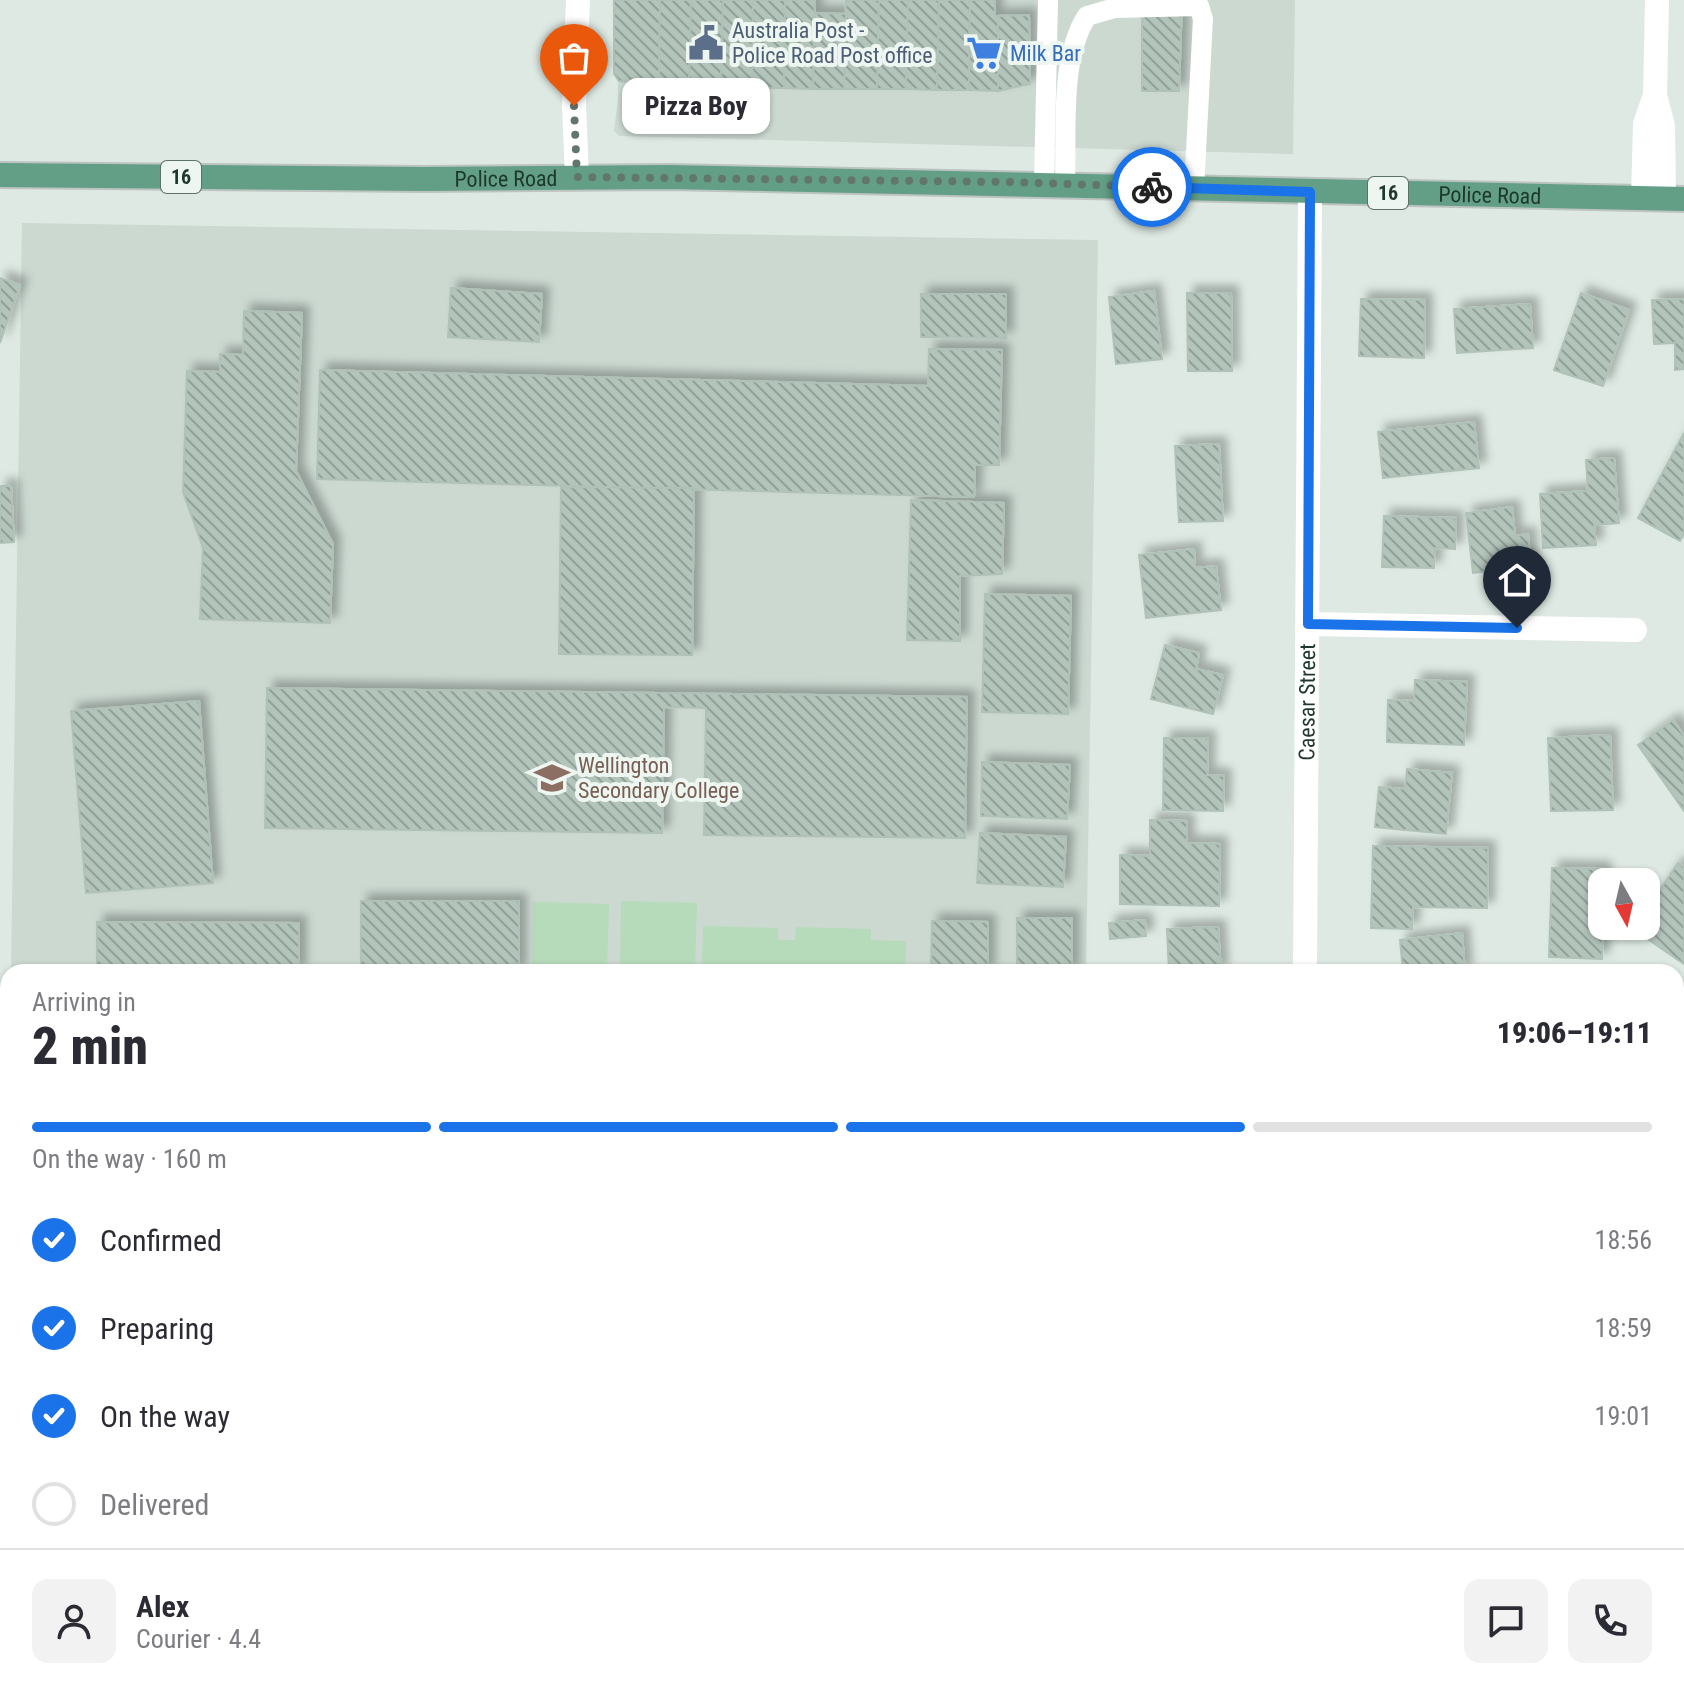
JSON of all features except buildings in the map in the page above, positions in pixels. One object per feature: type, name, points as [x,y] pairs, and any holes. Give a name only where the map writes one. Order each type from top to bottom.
[{"type":"main road","name":"Police Road","points":[[0,175],[1055,183],[1310,192],[1664,198]]},
{"type":"street","points":[[577,177],[574,106],[578,0]]},
{"type":"street","points":[[1657,0],[1655,95],[1663,126],[1664,198]]},
{"type":"street","name":"Caesar Street","points":[[1305,964],[1310,192]]},
{"type":"street","points":[[1308,624],[1635,630]]},
{"type":"lane","points":[[1048,0],[1055,183]]},
{"type":"lane","points":[[1055,183],[1069,61],[1077,31],[1087,16],[1115,8],[1199,6],[1203,19],[1194,189]]},
{"type":"shaded area","points":[[618,0],[1295,0],[1293,154],[619,136],[614,131],[618,100]]},
{"type":"shaded area","name":"Wellington Secondary College","points":[[22,223],[1098,240],[1086,964],[11,964]]},
{"type":"green space","points":[[621,901],[697,903],[695,964],[620,964]]},
{"type":"green space","points":[[533,902],[609,904],[607,964],[532,964]]},
{"type":"green space","points":[[703,926],[778,928],[778,940],[795,940],[796,927],[871,929],[871,940],[906,941],[905,964],[702,964]]},
{"type":"way so far","points":[[574,106],[577,177],[1013,182],[1152,187]]},
{"type":"place","name":"Australia Post - Police Road Post office","points":[[706,43]]},
{"type":"place","name":"Milk Bar","points":[[984,53]]},
{"type":"place","name":"Pizza Boy","points":[[574,106]]},
{"type":"place","name":"Wellington Secondary College","points":[[552,778]]},
{"type":"route","points":[[1152,187],[1310,192],[1308,624],[1517,628]]}]
